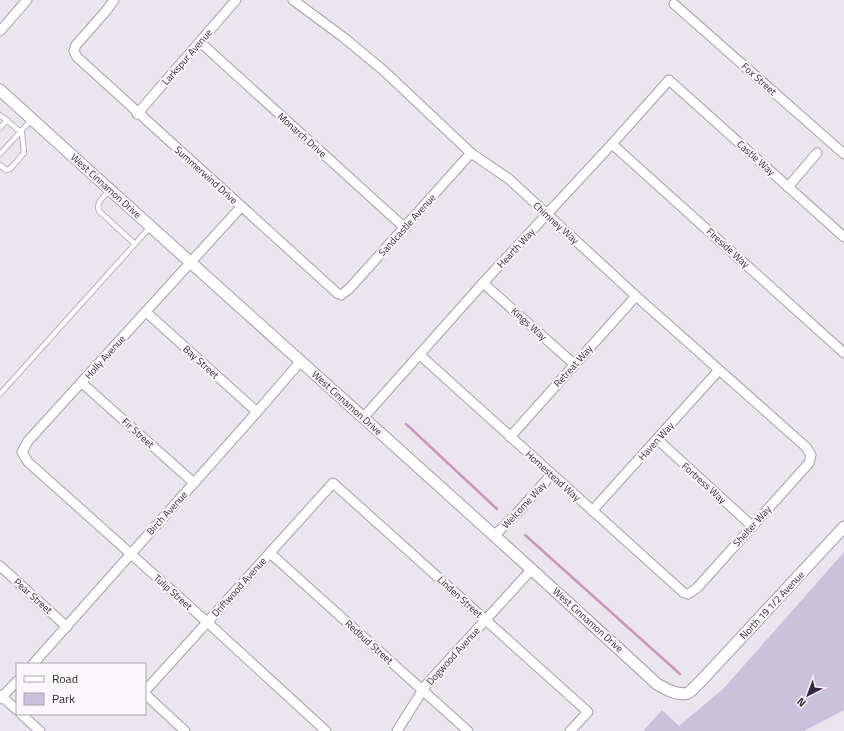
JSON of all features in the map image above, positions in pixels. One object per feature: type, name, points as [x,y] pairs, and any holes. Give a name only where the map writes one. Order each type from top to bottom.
[{"type":"main road","name":"West Cinnamon Drive","points":[[0,90],[300,362],[532,568],[658,684],[667,690],[676,693],[688,693],[700,682]]},
{"type":"main road","name":"North 19 1/2 Avenue","points":[[700,682],[844,527]]},
{"type":"street","points":[[0,31],[28,0]]},
{"type":"street","name":"Summerwind Drive","points":[[114,0],[106,12],[80,40],[74,51],[76,57],[137,114],[333,290],[342,295]]},
{"type":"street","name":"Larkspur Avenue","points":[[137,114],[236,0]]},
{"type":"street","name":"Chimney Way","points":[[293,0],[343,36],[383,70],[471,153],[509,180],[636,296],[806,447],[811,455]]},
{"type":"street","name":"Fox Street","points":[[674,4],[844,154]]},
{"type":"street","name":"Monarch Drive","points":[[200,42],[406,228]]},
{"type":"street","name":"Hearth Way","points":[[363,418],[483,283],[612,144],[669,80]]},
{"type":"street","name":"Castle Way","points":[[669,80],[844,236]]},
{"type":"street","name":"Fireside Way","points":[[612,144],[844,353]]},
{"type":"street","name":"Sandcastle Avenue","points":[[342,295],[406,228],[471,153]]},
{"type":"street","points":[[788,187],[817,153]]},
{"type":"street","name":"Holly Avenue","points":[[22,452],[28,441],[241,207]]},
{"type":"street","name":"Kings Way","points":[[483,283],[574,364]]},
{"type":"street","name":"Retreat Way","points":[[510,437],[636,296]]},
{"type":"street","name":"Bay Street","points":[[146,312],[257,412]]},
{"type":"street","name":"Homestead Way","points":[[420,355],[680,590],[688,594]]},
{"type":"street","name":"Birch Avenue","points":[[33,663],[67,627],[300,362]]},
{"type":"street","name":"Haven Way","points":[[592,511],[719,370]]},
{"type":"street","name":"Fir Street","points":[[82,382],[194,483]]},
{"type":"street","name":"Fortress Way","points":[[657,440],[752,526]]},
{"type":"street","name":"Tulip Street","points":[[22,452],[28,462],[326,731]]},
{"type":"street","name":"Shelter Way","points":[[688,594],[697,588],[809,462],[811,455]]},
{"type":"street","name":"Welcome Way","points":[[495,535],[552,475]]},
{"type":"street","name":"Driftwood Avenue","points":[[146,692],[333,483]]},
{"type":"street","name":"Linden Street","points":[[333,483],[588,712],[570,731]]},
{"type":"street","name":"Redbud Street","points":[[270,553],[468,731]]},
{"type":"street","name":"Pear Street","points":[[0,566],[67,627]]},
{"type":"street","name":"Dogwood Avenue","points":[[397,731],[422,690],[448,659],[532,568]]},
{"type":"street","points":[[16,682],[1,697],[16,709]]},
{"type":"street","points":[[146,694],[185,731]]},
{"type":"street","points":[[22,715],[40,731]]},
{"type":"lane","points":[[0,115],[22,133],[24,150],[23,155],[8,170],[0,165]]},
{"type":"lane","points":[[0,154],[32,119]]},
{"type":"lane","points":[[0,128],[7,120]]},
{"type":"lane","points":[[110,190],[98,203],[97,207],[135,244]]},
{"type":"lane","points":[[0,394],[150,227]]},
{"type":"green space","points":[[844,552],[844,710],[804,731],[643,731],[662,710],[679,726],[724,688]]},
{"type":"waterway","points":[[406,424],[497,509]]},
{"type":"waterway","points":[[525,535],[680,674]]}]
